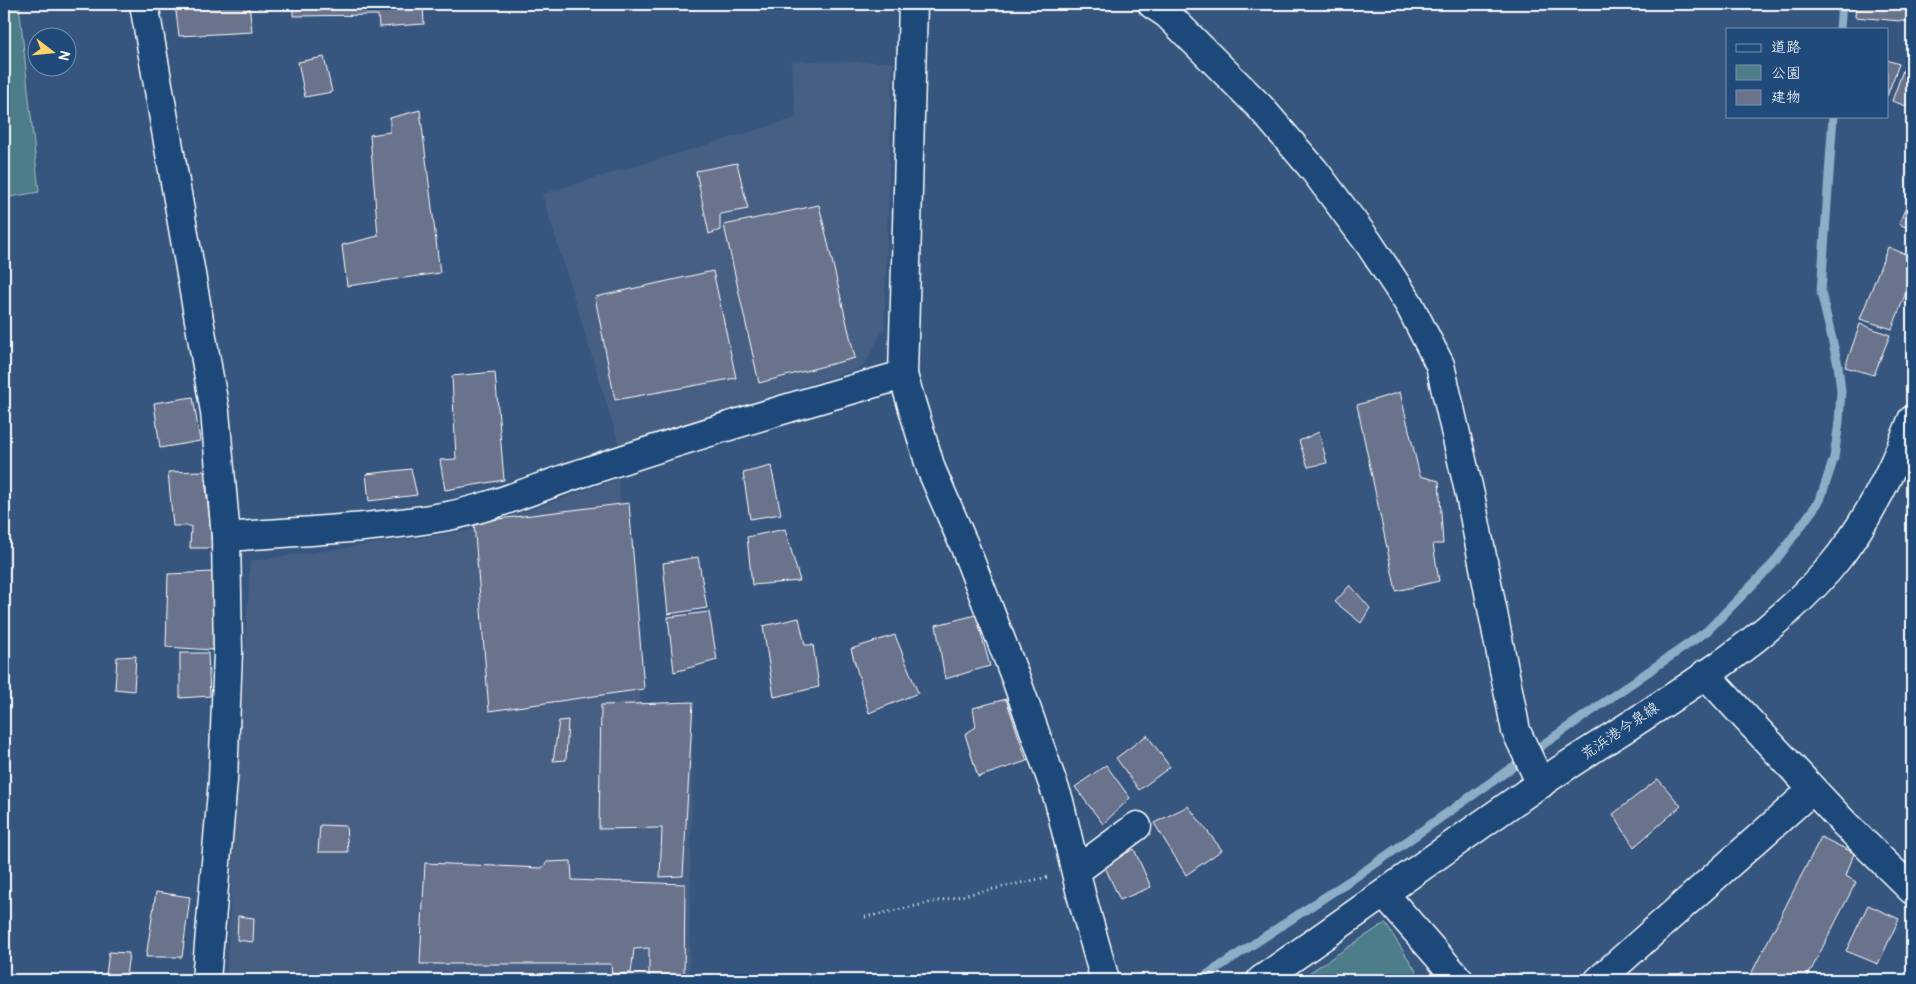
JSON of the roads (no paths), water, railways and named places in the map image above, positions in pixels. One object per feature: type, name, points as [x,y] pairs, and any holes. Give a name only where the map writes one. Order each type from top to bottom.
[{"type":"street","points":[[144,4],[215,412],[226,537],[228,652],[223,780],[206,980]]},
{"type":"street","points":[[913,4],[903,375],[934,477],[964,545],[1013,670],[1059,801],[1105,980]]},
{"type":"street","points":[[1152,4],[1167,14],[1262,108],[1320,178],[1410,304],[1440,365],[1470,495],[1516,730],[1541,784]]},
{"type":"street","points":[[226,537],[362,526],[449,516],[521,495],[584,472],[790,406],[903,375]]},
{"type":"street","name":"荒浜港今泉線","points":[[1261,980],[1541,784],[1705,674],[1759,635],[1801,599],[1830,567],[1879,493],[1897,457],[1912,420]]},
{"type":"street","points":[[1705,674],[1812,790],[1912,890]]},
{"type":"street","points":[[1599,980],[1812,790]]},
{"type":"street","points":[[1076,871],[1137,826]]},
{"type":"street","points":[[1384,894],[1459,980]]},
{"type":"waterway","points":[[1840,28],[1842,4]]},
{"type":"waterway","points":[[1538,748],[1707,631],[1773,564],[1820,500],[1834,458],[1841,391],[1838,365],[1821,292],[1833,118]]},
{"type":"waterway","points":[[1199,980],[1369,868],[1517,764]]}]
